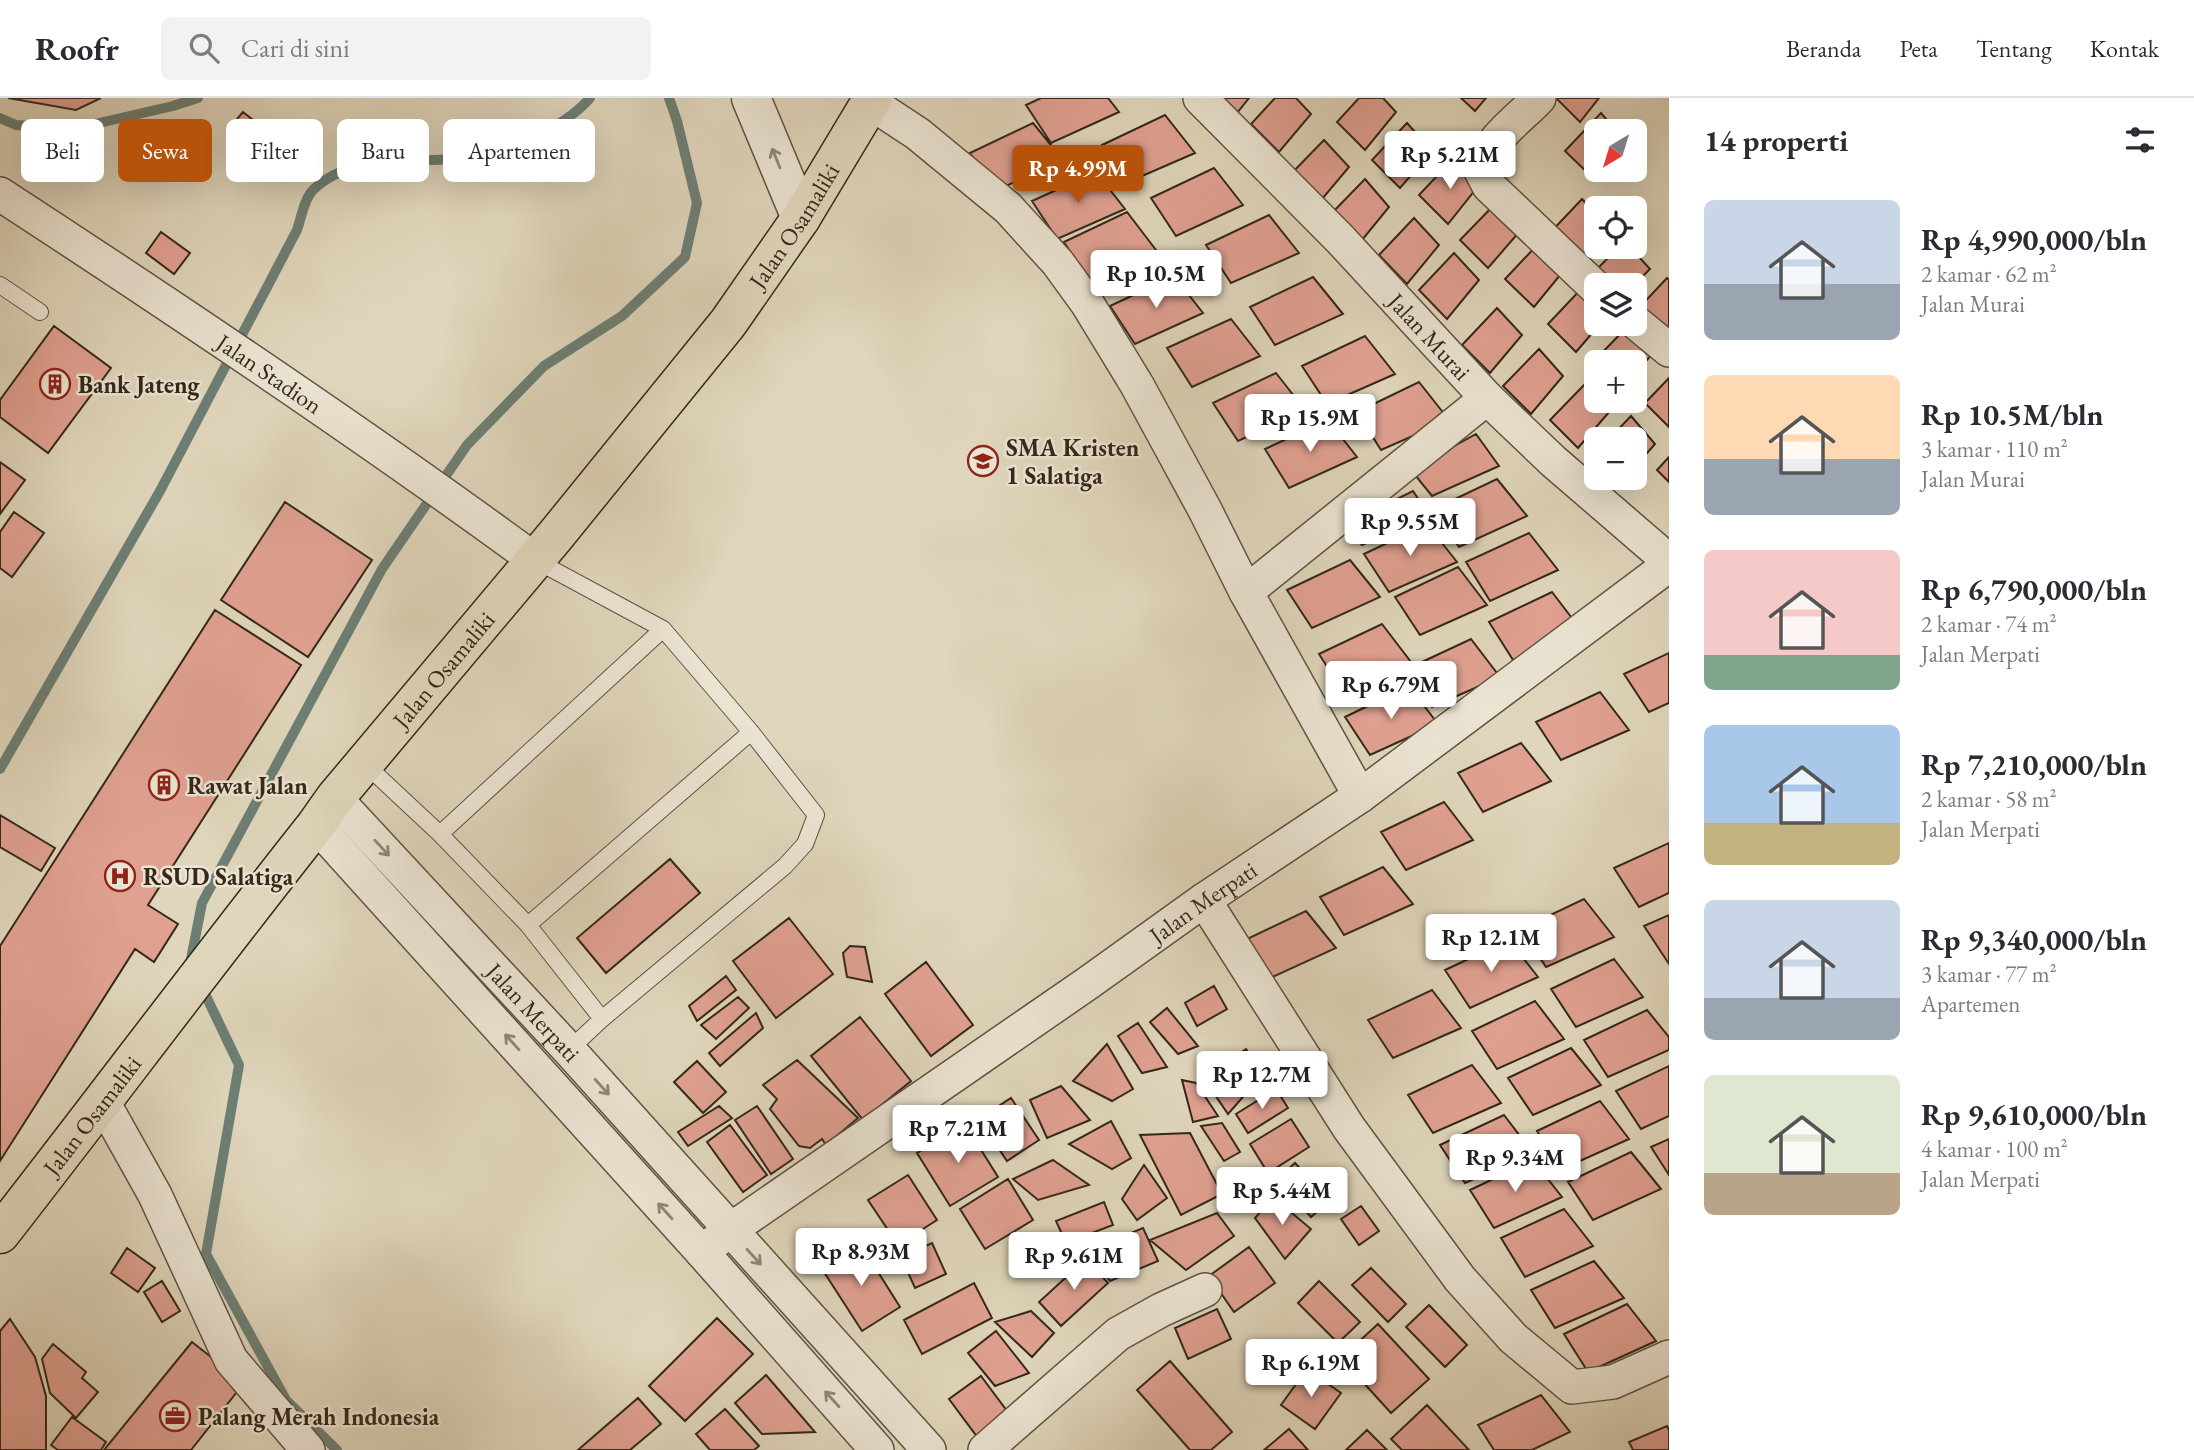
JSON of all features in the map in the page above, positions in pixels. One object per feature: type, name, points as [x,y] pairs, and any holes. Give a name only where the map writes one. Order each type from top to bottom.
[{"type":"main road","name":"Jalan Osamaliki","points":[[0,1234],[326,812],[728,323],[801,218],[867,100]]},
{"type":"street","points":[[751,98],[801,218]]},
{"type":"street","name":"Jalan Murai","points":[[1200,98],[1340,239],[1487,398],[1553,461],[1669,563]]},
{"type":"street","points":[[1539,98],[1496,139],[1484,157],[1480,169],[1489,186],[1584,277]]},
{"type":"street","points":[[867,100],[918,134],[1007,208],[1058,264],[1087,303],[1137,385],[1246,592],[1360,796]]},
{"type":"street","name":"Jalan Stadion","points":[[0,194],[254,361],[422,477],[535,560]]},
{"type":"street","points":[[1647,332],[1669,350]]},
{"type":"street","points":[[1246,592],[1487,398]]},
{"type":"street","name":"Jalan Merpati","points":[[702,1252],[1204,900],[1360,796],[1669,563]]},
{"type":"street","name":"Jalan Merpati","points":[[326,812],[569,1050],[929,1450]]},
{"type":"street","name":"Jalan Merpati","points":[[326,812],[702,1252],[877,1450]]},
{"type":"street","points":[[1204,900],[1349,1128],[1460,1279],[1513,1338],[1572,1387],[1613,1382],[1669,1357]]},
{"type":"street","points":[[103,1102],[155,1195],[231,1360],[308,1450]]},
{"type":"street","points":[[985,1450],[1118,1334],[1205,1290]]},
{"type":"lane","points":[[0,285],[40,312]]},
{"type":"lane","points":[[535,560],[663,629],[751,732],[816,815],[805,844],[785,866],[602,1019],[569,1050]]},
{"type":"lane","points":[[440,834],[663,629]]},
{"type":"lane","points":[[528,925],[751,732]]},
{"type":"lane","points":[[365,764],[440,834],[528,925],[602,1019]]},
{"type":"building","points":[[8,98],[101,98],[76,110]]},
{"type":"building","points":[[1041,98],[1108,98],[1119,112],[1051,143],[1026,105]]},
{"type":"building","points":[[1222,98],[1249,98],[1237,113]]},
{"type":"building","points":[[1275,98],[1296,98],[1311,114],[1279,152],[1251,124]]},
{"type":"building","points":[[1359,98],[1383,98],[1396,112],[1365,150],[1337,122]]},
{"type":"building","points":[[1461,98],[1486,98],[1475,111]]},
{"type":"building","points":[[1556,98],[1599,98],[1580,122]]},
{"type":"building","points":[[243,112],[252,119],[237,119]]},
{"type":"building","points":[[1601,113],[1606,119],[1595,119]]},
{"type":"building","points":[[1165,115],[1195,153],[1126,183],[1102,145]]},
{"type":"building","points":[[1033,123],[1063,160],[995,191],[970,153]]},
{"type":"building","points":[[1407,123],[1432,151],[1400,188],[1372,160]]},
{"type":"building","points":[[1584,131],[1584,169],[1565,151]]},
{"type":"building","points":[[1324,140],[1349,167],[1317,205],[1289,176]]},
{"type":"building","points":[[1454,158],[1479,185],[1448,224],[1419,195]]},
{"type":"building","points":[[1214,168],[1243,205],[1176,236],[1151,198]]},
{"type":"building","points":[[1096,172],[1125,209],[1057,239],[1032,201]]},
{"type":"building","points":[[1365,179],[1389,207],[1358,245],[1329,216]]},
{"type":"building","points":[[1582,199],[1584,253],[1575,264],[1547,236]]},
{"type":"building","points":[[1496,203],[1520,231],[1488,268],[1460,240]]},
{"type":"building","points":[[1127,212],[1156,250],[1088,280],[1064,242]]},
{"type":"building","points":[[1269,215],[1299,253],[1231,283],[1206,245]]},
{"type":"building","points":[[1414,218],[1439,245],[1407,284],[1379,255]]},
{"type":"building","points":[[161,232],[190,253],[174,274],[146,253]]},
{"type":"building","points":[[1540,242],[1565,269],[1534,307],[1505,279]]},
{"type":"building","points":[[1454,253],[1479,280],[1447,319],[1419,290]]},
{"type":"building","points":[[1607,259],[1641,259],[1650,269],[1646,273],[1593,273]]},
{"type":"building","points":[[1174,276],[1203,313],[1135,344],[1110,306]]},
{"type":"building","points":[[1313,277],[1343,314],[1275,345],[1250,307]]},
{"type":"building","points":[[1667,278],[1669,280],[1669,330],[1647,317],[1647,299]]},
{"type":"building","points":[[1583,287],[1584,336],[1590,336],[1576,352],[1548,324]]},
{"type":"building","points":[[1497,308],[1522,335],[1490,373],[1462,345]]},
{"type":"building","points":[[1231,319],[1260,356],[1192,387],[1167,348]]},
{"type":"building","name":"Bank Jateng","points":[[54,326],[111,368],[48,453],[0,417],[0,400]]},
{"type":"building","points":[[1365,336],[1395,374],[1327,404],[1302,366]]},
{"type":"building","points":[[1618,336],[1638,336],[1653,353],[1647,360],[1647,350],[1605,350]]},
{"type":"building","points":[[1539,349],[1563,376],[1531,414],[1503,386]]},
{"type":"building","points":[[1276,373],[1305,410],[1238,441],[1213,403]]},
{"type":"building","points":[[1669,378],[1669,427],[1647,405],[1647,401]]},
{"type":"building","points":[[1419,382],[1449,420],[1381,450],[1357,412]]},
{"type":"building","points":[[1584,385],[1584,413],[1608,413],[1596,427],[1584,427],[1584,441],[1578,448],[1550,420]]},
{"type":"building","points":[[1631,416],[1640,427],[1620,427]]},
{"type":"building","points":[[1328,420],[1357,457],[1289,488],[1265,449]]},
{"type":"building","points":[[1476,434],[1499,466],[1432,496],[1411,470]]},
{"type":"building","points":[[1647,435],[1655,444],[1647,453]]},
{"type":"building","points":[[1669,457],[1669,482],[1657,470]]},
{"type":"building","points":[[0,462],[25,480],[0,514]]},
{"type":"building","points":[[1497,479],[1527,516],[1459,547],[1434,509]]},
{"type":"building","points":[[1413,491],[1429,515],[1362,545],[1346,524]]},
{"type":"building","points":[[285,502],[372,560],[308,657],[221,600]]},
{"type":"building","points":[[14,512],[44,533],[12,577],[0,568],[0,532]]},
{"type":"building","points":[[1427,524],[1457,562],[1389,592],[1364,554]]},
{"type":"building","points":[[1529,533],[1558,570],[1490,601],[1466,562]]},
{"type":"building","points":[[1350,560],[1380,597],[1312,628],[1287,590]]},
{"type":"building","points":[[1458,567],[1487,605],[1420,635],[1395,597]]},
{"type":"building","points":[[1552,592],[1581,630],[1513,660],[1489,622]]},
{"type":"building","name":"Rawat Jalan","points":[[215,610],[301,665],[148,905],[178,924],[154,962],[135,949],[0,1161],[0,946]]},
{"type":"building","points":[[1382,624],[1411,662],[1343,692],[1319,654]]},
{"type":"building","points":[[1471,639],[1500,677],[1432,707],[1407,669]]},
{"type":"building","points":[[1669,653],[1669,703],[1649,712],[1624,674]]},
{"type":"building","points":[[1409,686],[1438,724],[1370,755],[1345,717]]},
{"type":"building","points":[[1600,692],[1629,730],[1561,760],[1536,722]]},
{"type":"building","points":[[1521,743],[1551,781],[1483,812],[1458,773]]},
{"type":"building","points":[[1444,802],[1473,840],[1406,870],[1381,832]]},
{"type":"building","points":[[0,815],[55,848],[41,871],[0,847]]},
{"type":"building","points":[[1669,843],[1669,893],[1639,907],[1614,868]]},
{"type":"building","points":[[670,859],[700,893],[606,973],[577,938]]},
{"type":"building","points":[[1383,867],[1413,904],[1344,935],[1320,897]]},
{"type":"building","points":[[1584,899],[1614,937],[1546,967],[1521,929]]},
{"type":"building","points":[[1306,911],[1336,948],[1268,979],[1243,941]]},
{"type":"building","points":[[1669,915],[1669,964],[1644,926]]},
{"type":"building","points":[[789,918],[833,974],[776,1018],[733,961]]},
{"type":"building","points":[[1509,940],[1538,977],[1470,1008],[1445,970]]},
{"type":"building","points":[[850,946],[865,947],[872,982],[847,977],[843,953]]},
{"type":"building","points":[[1614,959],[1643,997],[1576,1027],[1551,989]]},
{"type":"building","points":[[926,962],[973,1025],[931,1056],[885,994]]},
{"type":"building","points":[[726,976],[736,990],[697,1021],[689,1006]]},
{"type":"building","points":[[1214,986],[1227,1009],[1197,1026],[1185,1003]]},
{"type":"building","points":[[1432,990],[1461,1028],[1393,1058],[1368,1020]]},
{"type":"building","points":[[738,997],[749,1008],[716,1039],[701,1025]]},
{"type":"building","points":[[1535,1001],[1564,1039],[1497,1069],[1472,1031]]},
{"type":"building","points":[[1167,1008],[1198,1046],[1178,1054],[1150,1022]]},
{"type":"building","points":[[1647,1010],[1669,1037],[1669,1050],[1608,1077],[1584,1040]]},
{"type":"building","points":[[756,1013],[763,1028],[720,1066],[709,1053]]},
{"type":"building","points":[[860,1017],[911,1081],[863,1120],[811,1056]]},
{"type":"building","points":[[1138,1023],[1167,1067],[1142,1073],[1118,1036]]},
{"type":"building","points":[[1107,1044],[1133,1089],[1112,1101],[1073,1081]]},
{"type":"building","points":[[1571,1048],[1601,1085],[1533,1115],[1508,1078]]},
{"type":"building","points":[[1246,1049],[1263,1074],[1228,1114],[1203,1077]]},
{"type":"building","points":[[797,1060],[858,1118],[826,1145],[822,1139],[810,1148],[799,1146],[770,1109],[777,1099],[763,1085]]},
{"type":"building","points":[[697,1061],[726,1092],[703,1113],[674,1082]]},
{"type":"building","points":[[1472,1065],[1501,1103],[1433,1133],[1408,1095]]},
{"type":"building","points":[[1669,1066],[1669,1116],[1641,1129],[1616,1091]]},
{"type":"building","points":[[1182,1080],[1196,1083],[1218,1116],[1193,1122]]},
{"type":"building","points":[[1061,1086],[1090,1120],[1047,1138],[1030,1100]]},
{"type":"building","points":[[1276,1089],[1288,1108],[1248,1133],[1236,1114]]},
{"type":"building","points":[[1011,1098],[1039,1140],[1007,1161],[979,1119]]},
{"type":"building","points":[[1600,1101],[1629,1139],[1562,1169],[1537,1131]]},
{"type":"building","points":[[719,1106],[732,1118],[688,1146],[678,1132]]},
{"type":"building","points":[[757,1106],[793,1159],[771,1174],[735,1120]]},
{"type":"building","points":[[1504,1115],[1533,1153],[1465,1183],[1440,1145]]},
{"type":"building","points":[[1291,1119],[1309,1147],[1268,1173],[1250,1144]]},
{"type":"building","points":[[1111,1121],[1131,1158],[1112,1169],[1069,1144]]},
{"type":"building","points":[[1222,1123],[1240,1152],[1224,1161],[1201,1126]]},
{"type":"building","points":[[965,1124],[998,1177],[950,1206],[917,1153]]},
{"type":"building","points":[[730,1125],[767,1175],[743,1192],[707,1142]]},
{"type":"building","points":[[1190,1133],[1222,1194],[1181,1215],[1140,1135]]},
{"type":"building","points":[[1669,1139],[1669,1175],[1651,1147]]},
{"type":"building","points":[[1631,1152],[1661,1189],[1593,1220],[1568,1182]]},
{"type":"building","points":[[1053,1160],[1089,1185],[1038,1200],[1013,1179]]},
{"type":"building","points":[[1533,1160],[1562,1197],[1494,1228],[1470,1190]]},
{"type":"building","points":[[1295,1163],[1330,1201],[1311,1217],[1277,1179]]},
{"type":"building","points":[[1144,1165],[1167,1198],[1137,1220],[1122,1199]]},
{"type":"building","points":[[1248,1170],[1265,1194],[1244,1208],[1221,1175]]},
{"type":"building","points":[[908,1175],[937,1220],[898,1245],[868,1200]]},
{"type":"building","points":[[1008,1179],[1033,1220],[985,1249],[960,1209]]},
{"type":"building","points":[[1273,1197],[1311,1229],[1285,1259],[1255,1218]]},
{"type":"building","points":[[1104,1202],[1113,1225],[1066,1243],[1056,1221]]},
{"type":"building","points":[[1361,1206],[1379,1231],[1359,1245],[1341,1219]]},
{"type":"building","points":[[1564,1209],[1593,1246],[1525,1277],[1501,1238]]},
{"type":"building","points":[[1217,1213],[1234,1236],[1186,1270],[1150,1240]]},
{"type":"building","points":[[1143,1228],[1158,1261],[1110,1281],[1088,1251]]},
{"type":"building","points":[[932,1243],[946,1274],[915,1288],[901,1257]]},
{"type":"building","points":[[861,1245],[900,1307],[862,1331],[822,1269]]},
{"type":"building","points":[[1249,1247],[1275,1283],[1234,1312],[1209,1276]]},
{"type":"building","points":[[127,1248],[155,1268],[138,1292],[111,1273]]},
{"type":"building","points":[[1086,1259],[1108,1283],[1061,1326],[1039,1302]]},
{"type":"building","points":[[1594,1261],[1624,1298],[1555,1328],[1531,1290]]},
{"type":"building","points":[[1371,1268],[1406,1304],[1388,1322],[1352,1285]]},
{"type":"building","points":[[162,1281],[180,1311],[162,1322],[144,1292]]},
{"type":"building","points":[[1319,1281],[1360,1322],[1338,1343],[1298,1303]]},
{"type":"building","points":[[974,1283],[992,1318],[922,1354],[904,1320]]},
{"type":"building","points":[[1627,1304],[1656,1341],[1588,1372],[1564,1334]]},
{"type":"building","points":[[1429,1305],[1467,1345],[1445,1367],[1406,1327]]},
{"type":"building","points":[[1217,1309],[1231,1339],[1188,1359],[1175,1328]]},
{"type":"building","points":[[1031,1311],[1054,1333],[1032,1357],[995,1322]]},
{"type":"building","points":[[717,1318],[753,1354],[685,1421],[649,1386]]},
{"type":"building","points":[[10,1319],[35,1357],[46,1396],[46,1450],[0,1450],[0,1331]]},
{"type":"building","points":[[1378,1324],[1429,1379],[1391,1413],[1341,1358]]},
{"type":"building","points":[[996,1331],[1029,1373],[995,1386],[968,1353]]},
{"type":"building","name":"Palang Merah Indonesia","points":[[192,1342],[244,1383],[191,1450],[104,1450]]},
{"type":"building","points":[[53,1344],[86,1372],[82,1378],[98,1392],[76,1418],[50,1393],[42,1359]]},
{"type":"building","points":[[1170,1361],[1232,1432],[1211,1450],[1190,1450],[1137,1390]]},
{"type":"building","points":[[1307,1369],[1341,1393],[1315,1429],[1281,1405]]},
{"type":"building","points":[[766,1375],[815,1432],[762,1434],[735,1403]]},
{"type":"building","points":[[981,1376],[1010,1415],[978,1438],[949,1399]]},
{"type":"building","points":[[1541,1395],[1570,1432],[1532,1450],[1494,1450],[1478,1425]]},
{"type":"building","points":[[638,1398],[661,1424],[630,1450],[578,1450]]},
{"type":"building","points":[[1427,1405],[1469,1450],[1402,1450],[1391,1439]]},
{"type":"building","points":[[725,1409],[759,1446],[754,1450],[710,1450],[696,1434]]},
{"type":"building","points":[[72,1417],[106,1442],[101,1450],[58,1450],[51,1445]]},
{"type":"building","points":[[1667,1426],[1669,1450],[1633,1450],[1629,1442]]},
{"type":"building","points":[[1289,1429],[1308,1450],[1264,1450]]},
{"type":"building","points":[[1367,1430],[1387,1450],[1346,1450]]},
{"type":"waterway","points":[[0,118],[16,125],[73,129],[198,98]]},
{"type":"waterway","points":[[0,769],[160,491],[297,230],[305,204],[313,190],[329,178],[367,165],[472,157],[503,150],[551,128],[590,98]]},
{"type":"waterway","points":[[190,964],[202,903],[382,569],[467,445],[544,366],[622,316],[685,257],[697,203],[669,98]]},
{"type":"waterway","points":[[206,996],[239,1065],[206,1254],[286,1400],[337,1450]]},
{"type":"place","name":"Bank Jateng","points":[[55,384]]},
{"type":"place","name":"SMA Kristen 1 Salatiga","points":[[983,461]]},
{"type":"place","name":"Rawat Jalan","points":[[164,785]]},
{"type":"place","name":"RSUD Salatiga","points":[[120,876]]},
{"type":"place","name":"Palang Merah Indonesia","points":[[175,1416]]}]
